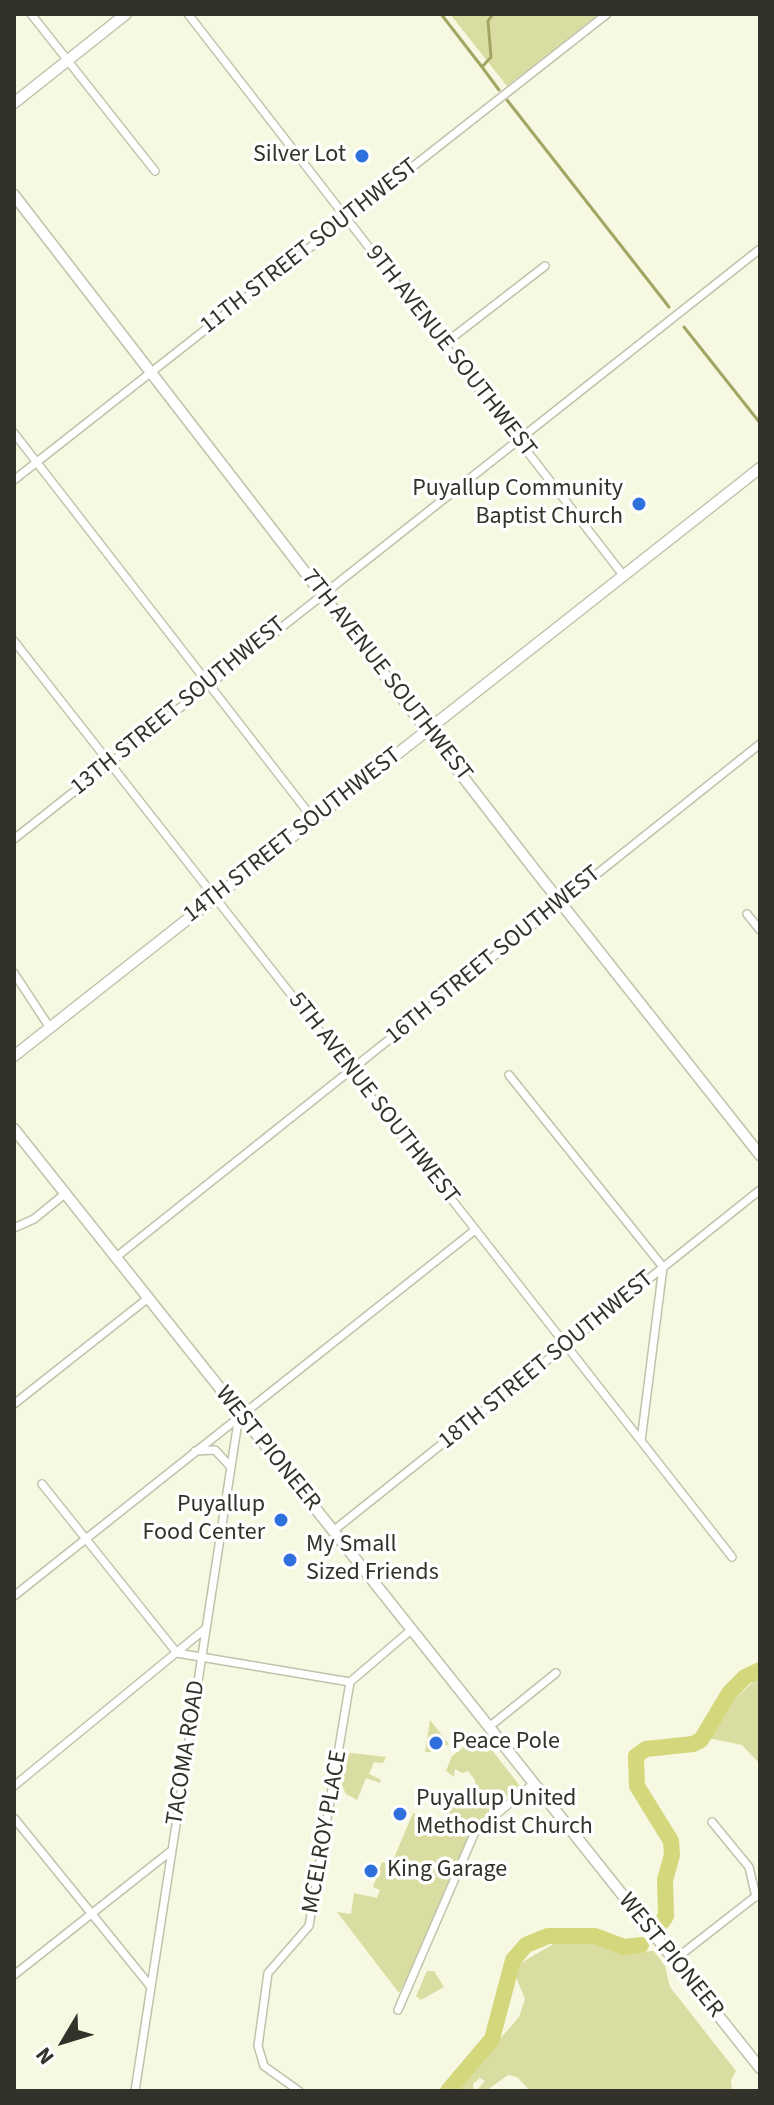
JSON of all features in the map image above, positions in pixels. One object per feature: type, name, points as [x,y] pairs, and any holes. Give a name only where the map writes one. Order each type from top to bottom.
[{"type":"street","points":[[31,14],[155,171]]},
{"type":"street","points":[[14,103],[126,14]]},
{"type":"street","name":"9TH AVENUE SOUTHWEST","points":[[188,14],[623,575]]},
{"type":"street","name":"11TH STREET SOUTHWEST","points":[[14,480],[607,14]]},
{"type":"street","name":"7TH AVENUE SOUTHWEST","points":[[14,195],[760,1155]]},
{"type":"street","name":"13TH STREET SOUTHWEST","points":[[14,839],[760,249]]},
{"type":"street","points":[[444,344],[545,266]]},
{"type":"street","points":[[14,433],[314,820]]},
{"type":"street","name":"14TH STREET SOUTHWEST","points":[[14,1056],[760,468]]},
{"type":"street","name":"5TH AVENUE SOUTHWEST","points":[[14,641],[732,1557]]},
{"type":"street","points":[[14,661],[24,653]]},
{"type":"street","name":"16TH STREET SOUTHWEST","points":[[115,1258],[760,744]]},
{"type":"street","points":[[747,914],[760,930]]},
{"type":"street","points":[[14,973],[50,1028]]},
{"type":"street","points":[[509,1075],[663,1267],[641,1441]]},
{"type":"street","name":"WEST PIONEER","points":[[14,1129],[760,2068]]},
{"type":"street","name":"18TH STREET SOUTHWEST","points":[[333,1531],[760,1190]]},
{"type":"street","points":[[14,1228],[32,1220],[66,1193]]},
{"type":"street","points":[[14,1596],[475,1230]]},
{"type":"street","points":[[14,1404],[147,1299]]},
{"type":"street","name":"TACOMA ROAD","points":[[135,2091],[239,1415]]},
{"type":"street","points":[[193,1452],[215,1450],[230,1466]]},
{"type":"street","points":[[42,1484],[177,1653],[350,1682],[411,1630]]},
{"type":"street","points":[[14,1786],[205,1629]]},
{"type":"street","points":[[489,1727],[556,1673]]},
{"type":"street","name":"MCELROY PLACE","points":[[299,2091],[264,2066],[258,2046],[268,1973],[309,1926],[350,1682]]},
{"type":"street","points":[[398,2010],[475,1832],[533,1784]]},
{"type":"street","points":[[14,1818],[151,1987]]},
{"type":"street","points":[[674,1960],[758,1895],[749,1867],[712,1822]]},
{"type":"street","points":[[14,1975],[171,1851]]},
{"type":"green space","points":[[450,14],[599,14],[507,86]]},
{"type":"green space","points":[[760,1676],[760,1764],[742,1745],[708,1738],[730,1703]]},
{"type":"green space","points":[[430,1720],[449,1744],[425,1752]]},
{"type":"green space","points":[[480,1735],[520,1786],[480,1821],[468,1838],[413,1968],[399,1993],[337,1912],[351,1914],[354,1893],[377,1898],[380,1890],[373,1887],[382,1862],[391,1865],[413,1813],[434,1820],[436,1825],[444,1823],[452,1803],[465,1801],[470,1805],[471,1799],[477,1797],[475,1780],[468,1771],[462,1773],[455,1769],[454,1777],[446,1771],[452,1756]]},
{"type":"green space","points":[[351,1753],[386,1757],[383,1763],[374,1762],[369,1774],[381,1780],[380,1783],[366,1778],[357,1800],[346,1794],[342,1786],[345,1756]]},
{"type":"green space","points":[[562,1939],[595,1943],[622,1953],[654,1951],[665,1966],[670,1987],[736,2071],[731,2080],[732,2091],[530,2091],[517,2077],[508,2075],[486,2091],[476,2091],[485,2081],[480,2078],[473,2084],[474,2091],[455,2091],[519,2017],[525,1999],[516,1977],[519,1964]]},
{"type":"green space","points":[[427,1971],[434,1971],[444,1987],[421,2000],[416,1996]]},
{"type":"waterway","points":[[441,14],[482,67]]},
{"type":"waterway","points":[[493,14],[488,21],[491,57],[482,67],[499,90]]},
{"type":"waterway","points":[[507,100],[669,307]]},
{"type":"waterway","points":[[684,327],[760,423]]},
{"type":"waterway","points":[[662,1922],[666,1916],[665,1880],[672,1855],[671,1841],[637,1786],[636,1756],[646,1749],[693,1744],[701,1740],[729,1693],[745,1677],[760,1670]]},
{"type":"waterway","points":[[448,2091],[492,2039],[513,1960],[526,1945],[548,1936],[595,1936],[624,1947],[641,1945]]},
{"type":"place","name":"Silver Lot","points":[[362,156]]},
{"type":"place","name":"Puyallup Community Baptist Church","points":[[639,504]]},
{"type":"place","name":"Puyallup Food Center","points":[[281,1520]]},
{"type":"place","name":"My Small Sized Friends","points":[[290,1560]]},
{"type":"place","name":"Peace Pole","points":[[436,1743]]},
{"type":"place","name":"Puyallup United Methodist Church","points":[[400,1814]]},
{"type":"place","name":"King Garage","points":[[371,1871]]}]
